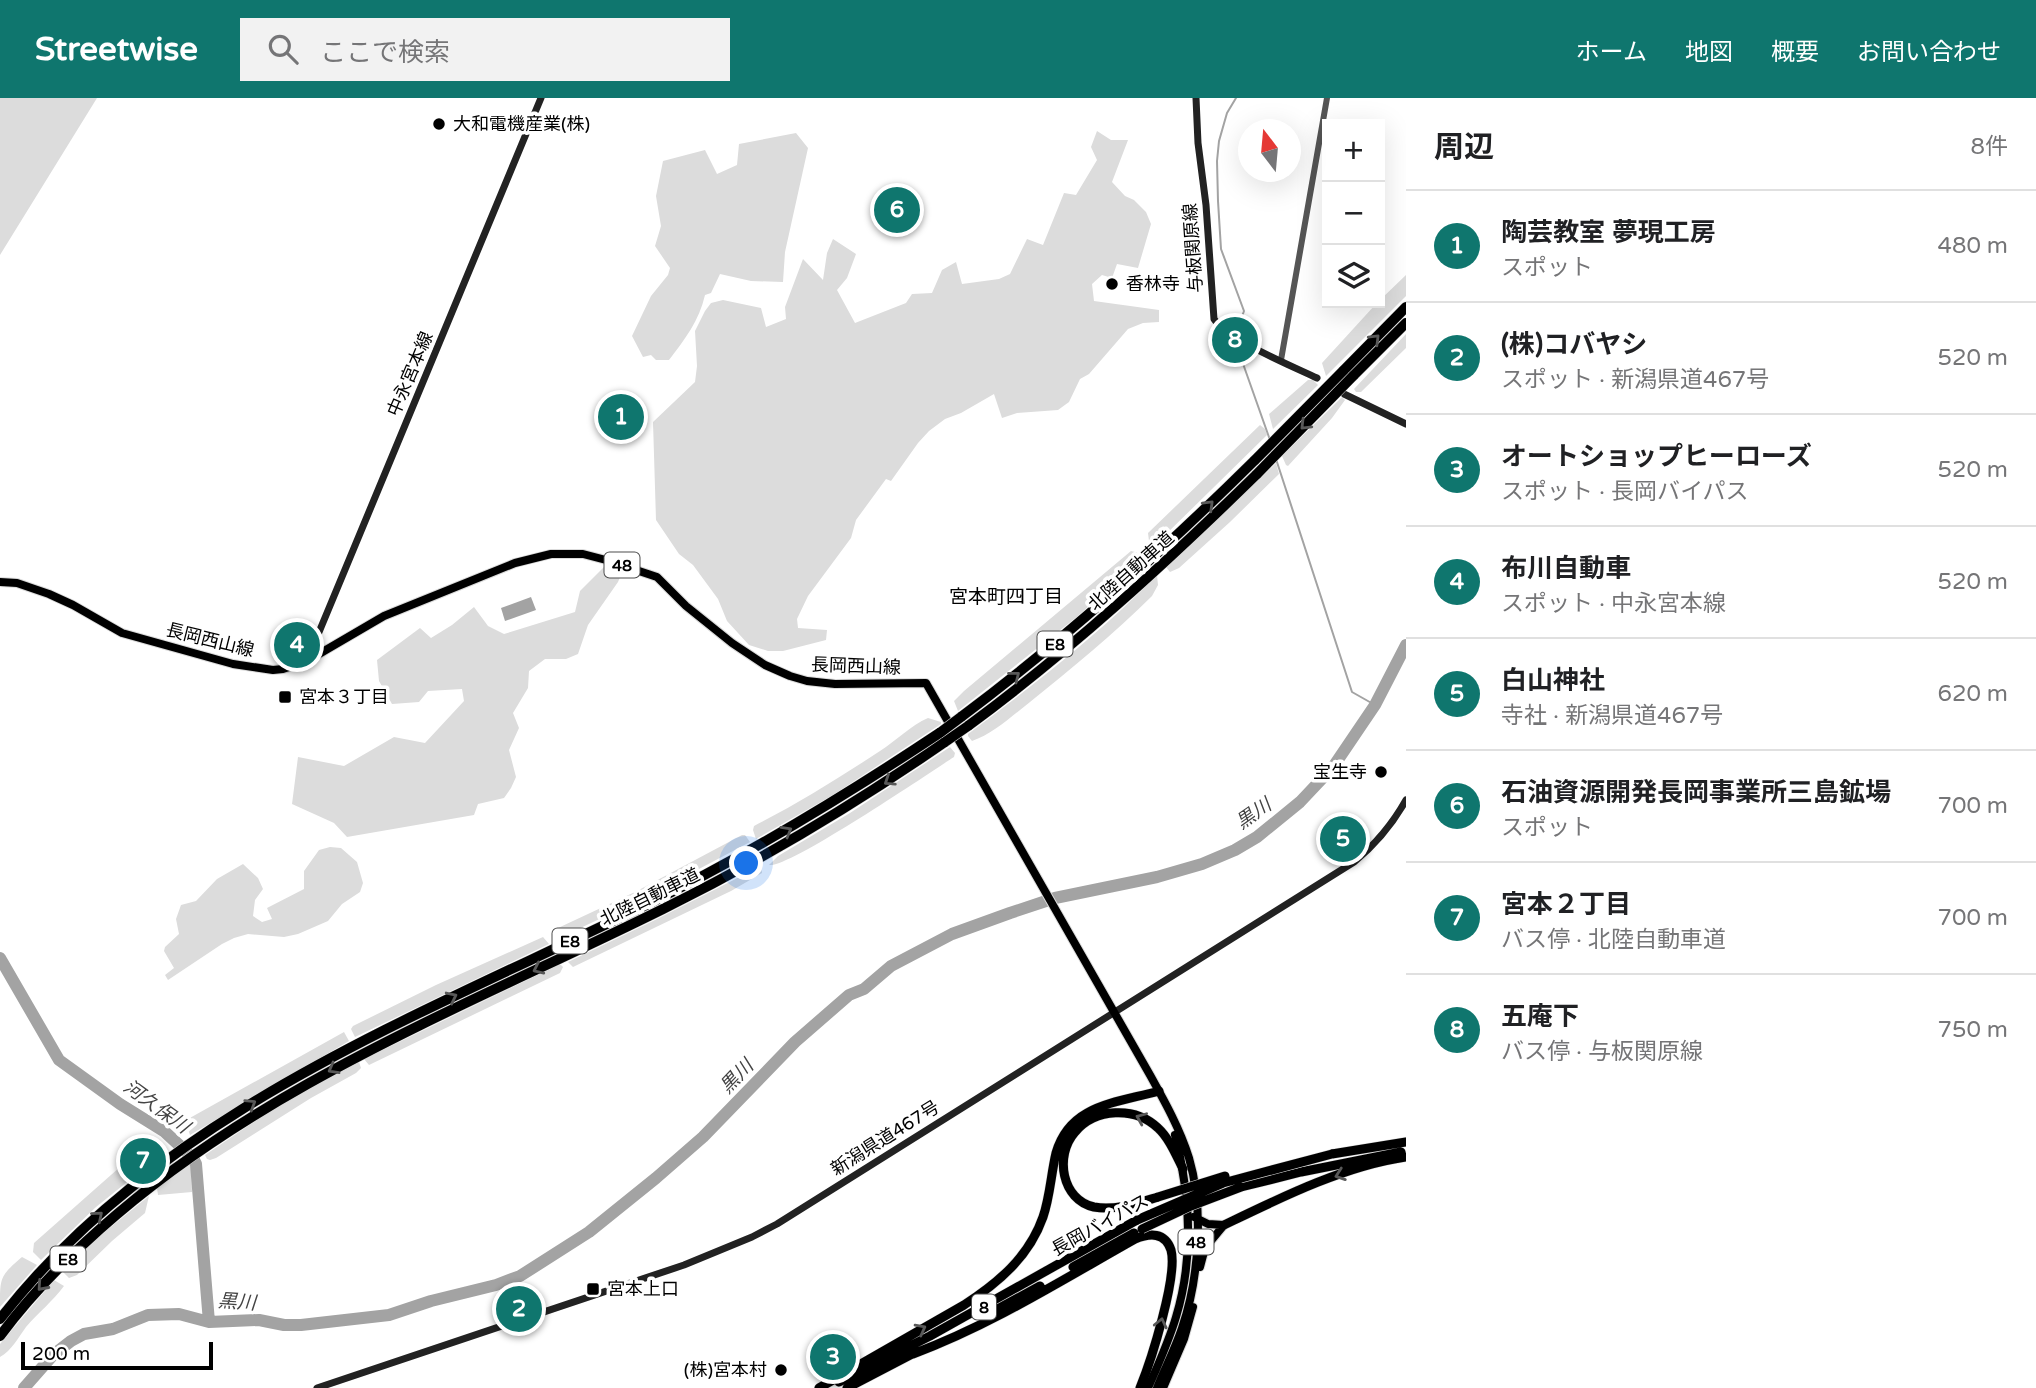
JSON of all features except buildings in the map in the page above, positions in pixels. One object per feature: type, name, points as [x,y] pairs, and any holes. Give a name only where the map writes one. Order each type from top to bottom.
[{"type":"highway","name":"北陸自動車道","points":[[0,1318],[81,1231],[146,1177],[196,1146],[351,1059],[652,915],[742,868],[851,805],[946,743],[1036,675],[1169,558],[1257,474],[1406,307]]},
{"type":"highway","name":"北陸自動車道","points":[[0,1336],[66,1261],[120,1211],[196,1146],[280,1086],[375,1034],[643,907],[733,861],[845,796],[941,732],[1059,641],[1406,323]]},
{"type":"highway","points":[[819,1388],[955,1311],[1001,1278],[1025,1252],[1042,1218],[1056,1153],[1068,1128],[1082,1115],[1096,1108],[1160,1093]]},
{"type":"highway","points":[[1183,1169],[1160,1130],[1151,1122],[1137,1115],[1117,1113],[1105,1114],[1091,1120],[1074,1133],[1069,1141],[1063,1172],[1070,1190],[1081,1202],[1112,1209],[1249,1170],[1332,1154]]},
{"type":"highway","name":"長岡バイパス","points":[[828,1388],[1223,1183],[1332,1154],[1406,1142]]},
{"type":"highway","points":[[1223,1225],[1290,1192],[1406,1154]]},
{"type":"highway","name":"長岡バイパス","points":[[847,1388],[1009,1303],[1139,1225],[1241,1187],[1301,1172],[1406,1154]]},
{"type":"highway","points":[[913,1354],[944,1343],[1020,1305],[1135,1239],[1156,1235],[1164,1239],[1170,1248],[1172,1261],[1156,1342],[1140,1388]]},
{"type":"main road","name":"中永宮本線","points":[[307,662],[541,98]]},
{"type":"main road","name":"与板関原線","points":[[1196,98],[1214,319],[1222,329],[1244,342],[1317,378]]},
{"type":"main road","points":[[1344,394],[1406,424]]},
{"type":"main road","name":"長岡西山線","points":[[0,582],[17,583],[49,594],[122,634],[233,664],[273,670],[307,662],[384,616],[515,563],[542,556],[571,553],[606,560],[657,577],[686,606],[732,643],[778,672],[823,683],[926,683],[1160,1093],[1189,1159],[1194,1183],[1195,1266],[1182,1328],[1157,1388]]},
{"type":"main road","name":"新潟県道467号","points":[[317,1388],[684,1265],[752,1237],[832,1190],[1354,862],[1381,839],[1406,800]]},
{"type":"main road","name":"48","points":[[1149,1388],[1179,1307],[1187,1255],[1188,1228],[1183,1169],[1173,1126],[1160,1093]]},
{"type":"main road","points":[[1185,1200],[1196,1219],[1208,1224],[1223,1225]]},
{"type":"main road","name":"48","points":[[1163,1388],[1189,1325],[1202,1255],[1223,1225]]},
{"type":"street","points":[[1281,360],[1327,98]]},
{"type":"shaded area","points":[[0,98],[97,98],[0,255]]},
{"type":"shaded area","points":[[1097,131],[1111,140],[1128,140],[1112,182],[1146,212],[1151,224],[1138,268],[1117,264],[1112,278],[1102,275],[1092,284],[1094,301],[1159,310],[1159,322],[1143,323],[1128,329],[1089,374],[1080,379],[1069,402],[1058,410],[1017,413],[1002,418],[994,394],[945,419],[929,431],[891,481],[886,479],[856,520],[851,538],[808,596],[797,619],[798,628],[827,630],[826,640],[783,651],[768,651],[749,645],[727,621],[718,599],[693,565],[679,554],[656,520],[653,422],[695,382],[695,331],[705,311],[711,303],[723,300],[761,308],[766,327],[786,319],[785,307],[803,259],[823,280],[827,253],[833,239],[856,254],[847,278],[837,290],[855,323],[906,303],[912,294],[932,293],[942,270],[956,262],[962,284],[999,279],[1010,274],[1027,239],[1043,245],[1064,193],[1076,195],[1097,160],[1091,147]]},
{"type":"shaded area","points":[[796,133],[808,148],[785,252],[783,282],[751,281],[720,274],[711,293],[705,295],[691,329],[669,360],[656,360],[651,355],[643,357],[632,336],[651,296],[668,275],[670,268],[655,246],[661,226],[656,196],[663,161],[705,150],[717,174],[737,165],[739,144]]},
{"type":"shaded area","points":[[1406,275],[1406,296],[1326,376],[1322,363],[1372,308],[1385,308],[1385,295]]},
{"type":"shaded area","points":[[1406,334],[1406,348],[1361,392],[1356,392],[1354,389]]},
{"type":"shaded area","points":[[1308,380],[1313,380],[1318,385],[1273,429],[1269,414]]},
{"type":"shaded area","points":[[1342,397],[1345,400],[1332,418],[1288,466],[1286,465],[1282,456]]},
{"type":"shaded area","points":[[1260,425],[1267,435],[1153,545],[1149,541],[1148,533]]},
{"type":"shaded area","points":[[1276,463],[1279,474],[1179,568],[1170,572],[1166,567]]},
{"type":"shaded area","points":[[1131,551],[1139,553],[1141,558],[1078,616],[958,711],[954,701],[964,691]]},
{"type":"shaded area","points":[[607,564],[623,570],[618,582],[588,625],[578,654],[566,659],[545,659],[529,671],[528,688],[513,713],[519,728],[509,750],[516,777],[504,798],[478,804],[474,815],[347,837],[334,823],[292,804],[298,757],[344,766],[394,737],[425,743],[464,701],[462,689],[428,691],[419,702],[392,704],[379,681],[377,660],[420,628],[431,638],[474,607],[488,626],[504,634],[575,612],[580,591]]},
{"type":"shaded area","points":[[1157,575],[1158,585],[1152,596],[1123,624],[1010,718],[988,734],[972,741],[968,734],[1066,658]]},
{"type":"shaded area","points":[[531,597],[536,610],[505,621],[501,608]]},
{"type":"shaded area","points":[[928,718],[941,724],[833,795],[756,839],[754,826],[833,781]]},
{"type":"shaded area","points":[[950,747],[955,753],[954,757],[829,837],[781,862],[769,865],[778,856],[850,813]]},
{"type":"shaded area","points":[[742,835],[750,842],[644,898],[555,940],[553,934],[558,928],[635,892]]},
{"type":"shaded area","points":[[341,848],[357,862],[363,883],[360,892],[342,904],[328,921],[284,937],[248,934],[234,938],[168,980],[165,975],[174,968],[164,951],[179,934],[176,919],[181,905],[196,901],[217,879],[243,864],[258,878],[263,889],[255,900],[253,916],[262,922],[272,919],[267,908],[304,889],[304,871],[319,850]]},
{"type":"shaded area","points":[[761,866],[762,873],[731,891],[573,967],[568,962],[655,920]]},
{"type":"shaded area","points":[[543,937],[549,944],[355,1037],[351,1029],[353,1026]]},
{"type":"shaded area","points":[[558,965],[563,967],[560,973],[369,1065],[364,1059]]},
{"type":"shaded area","points":[[344,1032],[349,1041],[190,1135],[188,1119]]},
{"type":"shaded area","points":[[359,1062],[361,1068],[356,1073],[216,1158],[207,1159],[205,1155],[282,1103]]},
{"type":"shaded area","points":[[133,1161],[143,1168],[142,1170],[96,1207],[41,1260],[33,1252],[34,1243],[120,1167]]},
{"type":"shaded area","points":[[191,1163],[192,1192],[158,1195],[157,1188]]},
{"type":"shaded area","points":[[149,1196],[145,1213],[77,1275],[69,1278],[63,1272],[92,1242]]},
{"type":"shaded area","points":[[22,1257],[37,1265],[0,1307],[3,1278]]},
{"type":"shaded area","points":[[54,1280],[64,1286],[0,1357],[0,1344]]},
{"type":"waterway","points":[[1236,98],[1227,113],[1219,141],[1218,201],[1221,249],[1244,311],[1240,322],[1248,336],[1246,341]]},
{"type":"waterway","points":[[1244,347],[1241,358],[1270,440]]},
{"type":"waterway","points":[[1276,459],[1352,692],[1375,705]]},
{"type":"waterway","name":"黒川","points":[[24,1388],[53,1355],[71,1341],[84,1334],[113,1329],[148,1315],[179,1314],[209,1322],[259,1320],[301,1325],[389,1315],[520,1276],[589,1232],[656,1178],[703,1137],[795,1042],[849,995],[864,989],[891,966],[952,934],[1010,913],[1055,898],[1157,877],[1202,864],[1257,837],[1300,802],[1333,767],[1375,705],[1406,645]]},
{"type":"waterway","name":"河久保川","points":[[0,958],[59,1060],[120,1104],[165,1132],[193,1158],[196,1164],[209,1322]]},
{"type":"place","name":"大和電機産業(株)","points":[[439,124]]},
{"type":"place","name":"石油資源開発長岡事業所三島鉱場","points":[[897,210]]},
{"type":"place","name":"香林寺","points":[[1112,284]]},
{"type":"place","name":"五庵下","points":[[1235,340]]},
{"type":"place","name":"陶芸教室 夢現工房","points":[[621,417]]},
{"type":"place","name":"布川自動車","points":[[297,645]]},
{"type":"place","name":"宮本３丁目","points":[[285,697]]},
{"type":"place","name":"宝生寺","points":[[1381,772]]},
{"type":"place","name":"白山神社","points":[[1343,839]]},
{"type":"place","name":"宮本２丁目","points":[[143,1161]]},
{"type":"place","name":"宮本上口","points":[[593,1289]]},
{"type":"place","name":"(株)コバヤシ","points":[[519,1309]]},
{"type":"place","name":"オートショップヒーローズ","points":[[833,1357]]},
{"type":"place","name":"(株)宮本村","points":[[781,1370]]},
{"type":"district","name":"宮本町四丁目","points":[[1006,596]]}]
